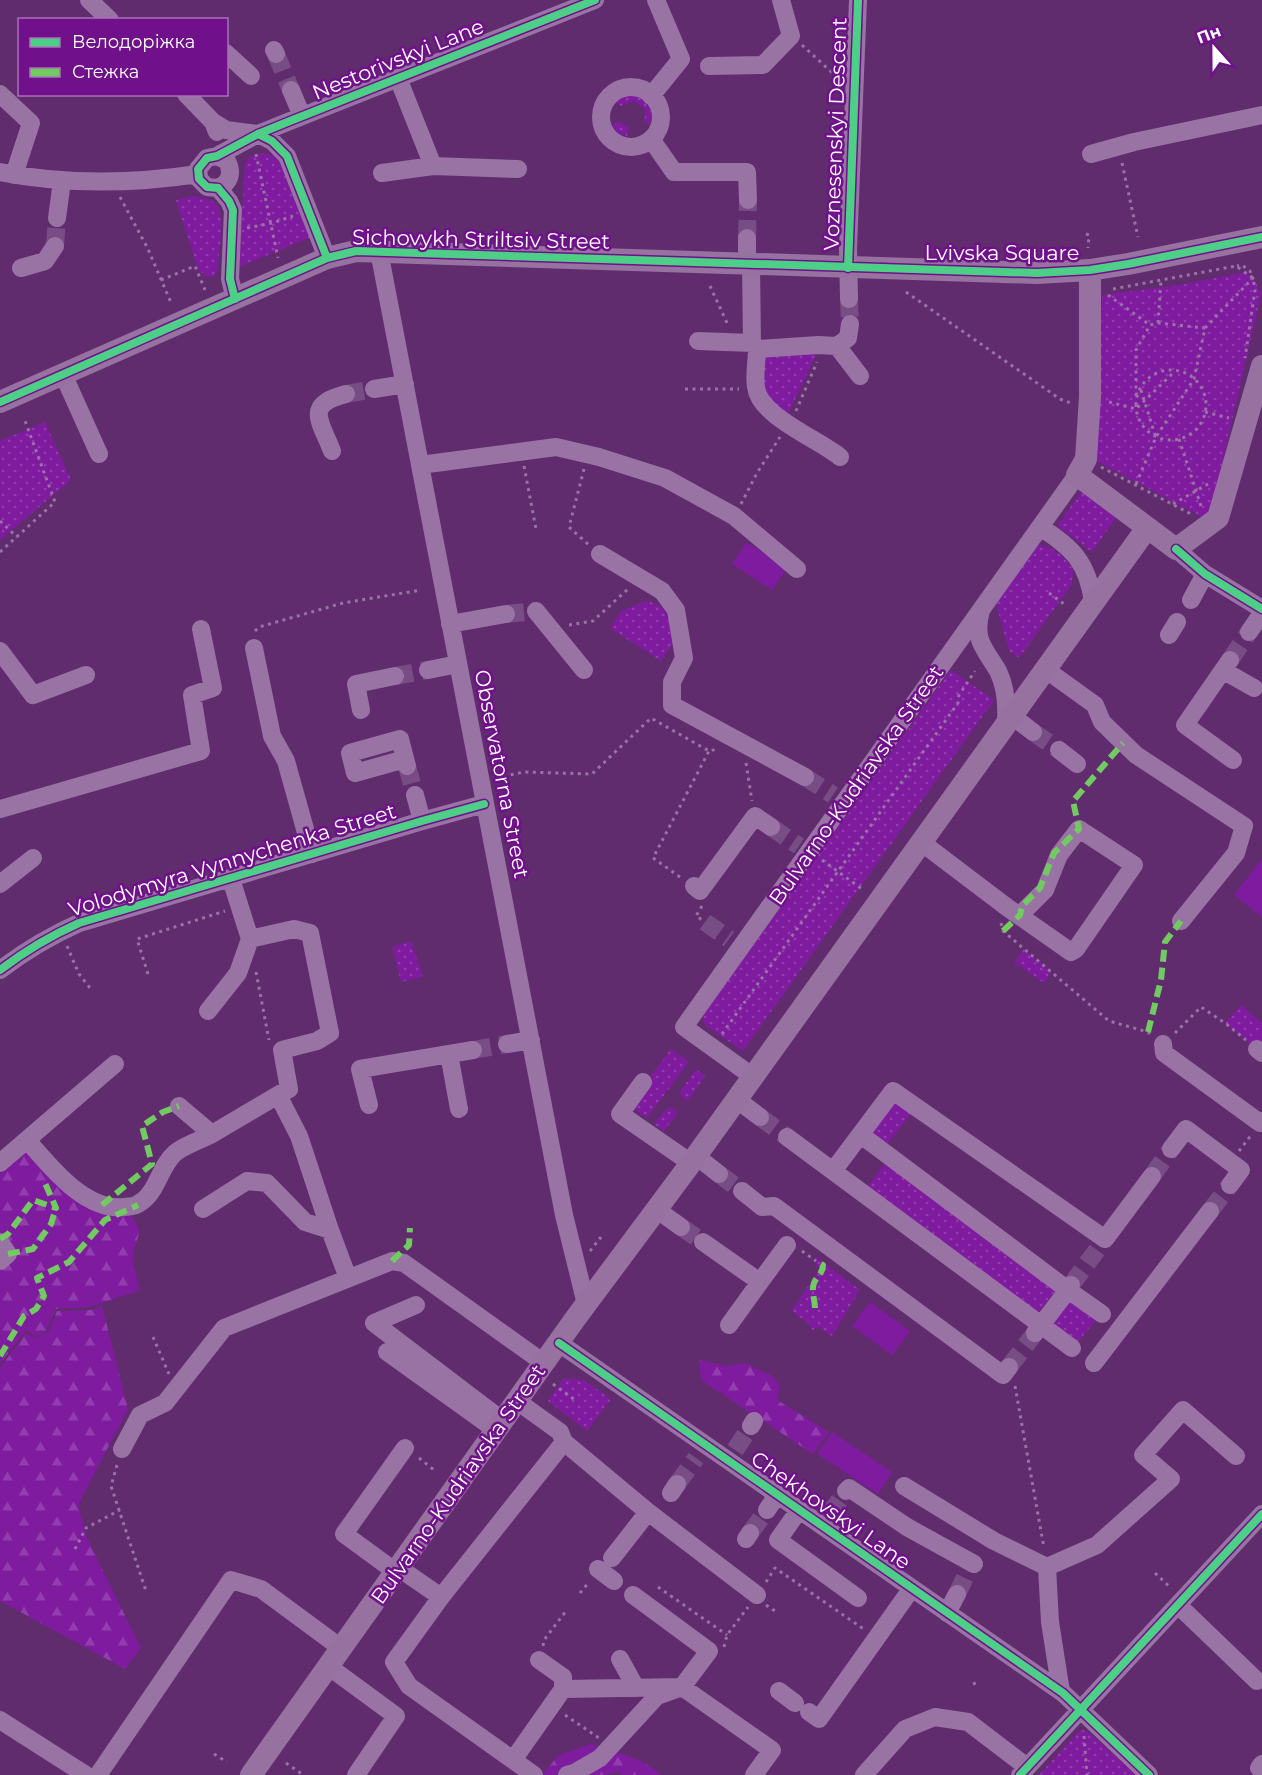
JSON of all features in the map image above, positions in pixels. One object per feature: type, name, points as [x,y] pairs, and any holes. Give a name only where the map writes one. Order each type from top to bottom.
[{"type":"main road","name":"Lvivska Square","points":[[848,268],[1037,273],[1089,259],[1262,237]]},
{"type":"main road","name":"Sichovykh Striltsiv Street","points":[[0,402],[327,258],[356,251],[848,268]]},
{"type":"main road","name":"Lvivska Square","points":[[1085,469],[1084,401],[1089,259]]},
{"type":"main road","points":[[1085,469],[1147,528],[1176,549],[1218,518],[1253,363]]},
{"type":"main road","name":"Bulvarno-Kudriavska Street","points":[[251,1775],[586,1304],[693,1160],[1147,528]]},
{"type":"street","points":[[89,0],[108,18]]},
{"type":"street","name":"Nestorivskyi Lane","points":[[217,156],[258,134],[595,0]]},
{"type":"street","points":[[651,96],[681,59],[656,0]]},
{"type":"street","points":[[709,66],[763,65],[791,36],[781,0]]},
{"type":"street","name":"Voznesenskyi Descent","points":[[849,299],[848,268],[858,0]]},
{"type":"street","points":[[228,55],[251,76]]},
{"type":"street","points":[[398,78],[433,166]]},
{"type":"street","points":[[624,87],[644,89],[658,103],[661,112],[661,122],[651,139],[633,147],[624,146],[607,136],[600,117],[607,98],[624,87]]},
{"type":"street","points":[[291,90],[302,116]]},
{"type":"street","points":[[0,94],[31,123],[7,174],[62,181],[141,182],[198,174]]},
{"type":"street","points":[[188,96],[213,122],[217,131],[217,156]]},
{"type":"street","points":[[1091,154],[1134,142],[1262,115]]},
{"type":"street","name":"Nestorivskyi Lane","points":[[213,122],[226,130],[258,134]]},
{"type":"street","points":[[258,134],[272,141],[287,156],[327,258]]},
{"type":"street","points":[[651,139],[674,171],[747,172],[748,200]]},
{"type":"street","points":[[211,156],[217,156],[227,161],[231,172],[227,182],[218,188],[207,187],[199,179],[198,174],[202,161],[211,156]]},
{"type":"street","points":[[382,173],[433,166],[518,169]]},
{"type":"street","points":[[57,218],[62,181]]},
{"type":"street","points":[[218,188],[233,210],[230,279],[235,299]]},
{"type":"street","points":[[747,238],[748,345],[756,388],[761,401],[771,412],[791,418],[840,457]]},
{"type":"street","points":[[21,268],[45,261],[55,246]]},
{"type":"street","name":"Observatorna Street","points":[[379,251],[564,1215],[586,1304]]},
{"type":"street","points":[[698,341],[748,345],[831,346],[848,338],[850,324]]},
{"type":"street","points":[[831,346],[860,376]]},
{"type":"street","points":[[63,374],[99,454]]},
{"type":"street","points":[[374,389],[405,384]]},
{"type":"street","points":[[332,451],[318,415],[318,409],[330,399],[346,394]]},
{"type":"street","points":[[420,465],[556,447],[587,454],[665,478],[735,516],[797,569]]},
{"type":"street","name":"Bulvarno-Kudriavska Street","points":[[752,1076],[684,1027],[735,943],[808,851],[839,798],[1085,469]]},
{"type":"street","points":[[1040,527],[1059,539],[1076,554],[1086,572],[1093,602]]},
{"type":"street","points":[[1176,549],[1205,574],[1262,611],[1249,632]]},
{"type":"street","points":[[600,554],[662,591],[676,610],[684,658],[672,682],[672,705],[805,777]]},
{"type":"street","points":[[1191,600],[1205,574]]},
{"type":"street","points":[[982,609],[978,624],[980,640],[1005,689],[1009,719],[1033,732]]},
{"type":"street","points":[[536,611],[584,670]]},
{"type":"street","points":[[450,624],[506,614]]},
{"type":"street","points":[[0,809],[201,752],[192,695],[213,688],[201,630]]},
{"type":"street","points":[[254,648],[272,736],[286,761],[312,854]]},
{"type":"street","points":[[0,651],[33,695],[86,675]]},
{"type":"street","points":[[428,670],[458,664]]},
{"type":"street","points":[[1233,759],[1185,725],[1227,665],[1254,688]]},
{"type":"street","points":[[1045,669],[1095,705],[1102,722],[1136,755],[1244,826],[1236,853],[1181,921]]},
{"type":"street","points":[[360,710],[356,684],[395,676]]},
{"type":"street","points":[[1059,750],[1077,764]]},
{"type":"street","points":[[415,795],[422,820]]},
{"type":"street","name":"Volodymyra Vynnychenka Street","points":[[0,970],[41,941],[79,923],[422,820],[484,804]]},
{"type":"street","points":[[693,886],[700,891],[755,816],[771,827]]},
{"type":"street","points":[[921,842],[1020,915],[1071,952],[1076,949],[1134,865],[1079,829],[1059,855],[1045,890],[1020,915]]},
{"type":"street","points":[[0,884],[33,858]]},
{"type":"street","points":[[208,1011],[238,973],[250,939],[231,879]]},
{"type":"street","points":[[27,1140],[59,1176],[78,1192],[102,1205],[116,1208],[138,1205],[156,1186],[162,1169],[176,1152],[212,1134],[289,1089],[282,1050],[317,1041],[330,1033],[310,933],[294,929],[250,939]]},
{"type":"street","points":[[507,1044],[531,1040]]},
{"type":"street","points":[[1163,1044],[1164,1053],[1261,1122]]},
{"type":"street","points":[[369,1105],[360,1069],[473,1050]]},
{"type":"street","points":[[449,1054],[459,1109]]},
{"type":"street","points":[[0,1163],[115,1064]]},
{"type":"street","points":[[643,1082],[620,1114],[719,1174]]},
{"type":"street","points":[[833,1171],[893,1091],[1101,1245],[1152,1176]]},
{"type":"street","points":[[278,1095],[299,1136],[348,1278]]},
{"type":"street","points":[[736,1099],[760,1117]]},
{"type":"street","points":[[179,1106],[212,1134]]},
{"type":"street","points":[[1171,1149],[1186,1129],[1241,1170],[1230,1185]]},
{"type":"street","points":[[861,1134],[1070,1287],[1102,1314]]},
{"type":"street","points":[[787,1137],[1038,1329],[1072,1348]]},
{"type":"street","points":[[203,1209],[247,1181],[267,1183],[305,1222],[330,1230]]},
{"type":"street","points":[[742,1191],[762,1207],[774,1206],[1006,1371]]},
{"type":"street","points":[[656,1209],[681,1227]]},
{"type":"street","points":[[1094,1363],[1210,1210]]},
{"type":"street","points":[[0,1242],[8,1254],[0,1261]]},
{"type":"street","points":[[703,1242],[760,1282]]},
{"type":"street","points":[[729,1325],[787,1245]]},
{"type":"street","points":[[122,1449],[140,1414],[165,1403],[224,1329],[392,1261],[404,1263],[544,1363]]},
{"type":"street","points":[[1038,1329],[1070,1287]]},
{"type":"street","points":[[416,1305],[374,1323],[500,1425]]},
{"type":"street","name":"Chekhovskyi Lane","points":[[559,1342],[700,1452],[731,1455],[772,1502],[825,1520],[912,1588],[1060,1692],[1149,1775]]},
{"type":"street","points":[[387,1352],[500,1425]]},
{"type":"street","points":[[517,1401],[560,1432],[564,1442],[648,1512],[700,1543],[752,1601]]},
{"type":"street","points":[[904,1486],[987,1538],[1047,1567],[1097,1545],[1171,1479],[1143,1455],[1183,1410],[1236,1456]]},
{"type":"street","points":[[534,1775],[409,1686],[394,1662],[441,1598],[564,1442]]},
{"type":"street","points":[[405,1448],[344,1534],[441,1598]]},
{"type":"street","points":[[846,1491],[849,1488],[906,1527],[971,1566],[987,1538]]},
{"type":"street","points":[[799,1510],[777,1540],[858,1598]]},
{"type":"street","points":[[614,1581],[605,1564],[648,1512]]},
{"type":"street","points":[[864,1775],[905,1729],[935,1717],[968,1722],[1023,1771],[1080,1710],[1175,1597],[1262,1514]]},
{"type":"street","points":[[1047,1567],[1050,1622],[1060,1692]]},
{"type":"street","points":[[98,1775],[231,1580],[261,1589],[396,1716],[364,1772]]},
{"type":"street","points":[[779,1691],[819,1719],[912,1588]]},
{"type":"street","points":[[947,1613],[957,1594]]},
{"type":"street","points":[[567,1775],[600,1758],[657,1696],[682,1687],[709,1651],[633,1595]]},
{"type":"street","points":[[1175,1597],[1257,1681]]},
{"type":"street","points":[[513,1760],[563,1689],[563,1677],[542,1648]]},
{"type":"street","points":[[620,1659],[636,1688]]},
{"type":"street","points":[[563,1689],[682,1687],[772,1750],[754,1775]]},
{"type":"street","points":[[0,1719],[86,1775]]},
{"type":"street","points":[[1262,1764],[1259,1768],[1262,1770]]},
{"type":"path","points":[[791,36],[843,82]]},
{"type":"path","points":[[258,134],[256,154],[278,258]]},
{"type":"path","points":[[1122,159],[1138,237]]},
{"type":"path","points":[[116,190],[148,249],[172,305]]},
{"type":"path","points":[[243,228],[272,224],[299,215]]},
{"type":"path","points":[[1086,234],[1089,235],[1089,259]]},
{"type":"path","points":[[161,280],[195,266],[205,290]]},
{"type":"path","points":[[1113,289],[1236,266],[1253,278],[1255,290],[1253,363]]},
{"type":"path","points":[[1136,484],[1156,436],[1194,380],[1205,327],[1253,278]]},
{"type":"path","points":[[1158,323],[1161,280]]},
{"type":"path","points":[[710,286],[748,345]]},
{"type":"path","points":[[906,292],[1060,399],[1136,409],[1175,371]]},
{"type":"path","points":[[1104,292],[1150,325]]},
{"type":"path","points":[[1137,399],[1140,389],[1155,374],[1175,371],[1185,374],[1194,380],[1204,394],[1205,412],[1195,429],[1179,439],[1167,440],[1146,430],[1139,420],[1136,409],[1136,350],[1150,325],[1158,323],[1205,327]]},
{"type":"path","points":[[735,516],[757,473],[831,346]]},
{"type":"path","points":[[684,389],[756,388]]},
{"type":"path","points":[[1140,389],[1156,436]]},
{"type":"path","points":[[1205,412],[1235,419]]},
{"type":"path","points":[[0,552],[55,502],[24,418]]},
{"type":"path","points":[[1179,439],[1203,511]]},
{"type":"path","points":[[587,454],[569,527],[600,554]]},
{"type":"path","points":[[1085,469],[1136,484],[1196,517]]},
{"type":"path","points":[[1173,504],[1214,481]]},
{"type":"path","points":[[0,521],[16,537]]},
{"type":"path","points":[[550,628],[593,621],[640,578]]},
{"type":"path","points":[[254,648],[253,638],[259,627],[344,603],[421,590]]},
{"type":"path","points":[[1050,593],[1064,604]]},
{"type":"path","points":[[719,1038],[958,703],[959,695],[975,671]]},
{"type":"path","points":[[496,778],[524,772],[592,774],[651,718],[709,751],[653,858],[667,868]]},
{"type":"path","points":[[744,753],[755,816]]},
{"type":"path","points":[[509,849],[517,847]]},
{"type":"path","points":[[808,851],[862,889]]},
{"type":"path","points":[[148,974],[137,939],[227,910]]},
{"type":"path","points":[[1001,922],[1003,931],[1109,1021],[1148,1032],[1163,1044],[1201,1007],[1259,1051]]},
{"type":"path","points":[[250,939],[270,1045]]},
{"type":"path","points":[[66,943],[79,974],[90,988]]},
{"type":"path","points":[[1231,1162],[1261,1122]]},
{"type":"path","points":[[153,1337],[175,1390]]},
{"type":"path","points":[[1006,1371],[1015,1385],[1042,1538]]},
{"type":"path","points":[[553,1384],[574,1400]]},
{"type":"path","points":[[405,1448],[434,1470]]},
{"type":"path","points":[[122,1449],[111,1486],[146,1591]]},
{"type":"path","points":[[75,1549],[86,1528],[120,1510]]},
{"type":"path","points":[[775,1568],[854,1623]]},
{"type":"path","points":[[1155,1573],[1175,1597]]},
{"type":"path","points":[[658,1587],[727,1635]]},
{"type":"path","points":[[724,1648],[727,1635],[752,1601]]},
{"type":"path","points":[[542,1648],[566,1611]]},
{"type":"path","points":[[542,1648],[550,1644]]},
{"type":"path","points":[[552,1705],[610,1746]]},
{"type":"path","points":[[1084,1736],[1087,1775]]},
{"type":"path","points":[[214,1754],[227,1762]]},
{"type":"path","points":[[286,1763],[302,1774]]},
{"type":"green space","points":[[632,95],[642,99],[648,106],[651,115],[649,125],[644,121],[646,111],[642,106],[633,101],[621,106],[615,102],[619,98]]},
{"type":"green space","points":[[620,121],[629,127],[627,136],[618,134],[611,126]]},
{"type":"green space","points":[[264,153],[273,155],[281,162],[311,237],[239,267],[245,163],[250,157]]},
{"type":"green space","points":[[193,196],[215,203],[221,216],[217,273],[209,277],[198,269],[176,200]]},
{"type":"green space","points":[[1246,272],[1255,281],[1261,294],[1211,512],[1204,518],[1091,458],[1100,397],[1102,295],[1179,285]]},
{"type":"green space","points":[[818,351],[787,416],[766,399],[761,358],[767,354]]},
{"type":"green space","points":[[45,422],[71,480],[0,540],[0,441]]},
{"type":"green space","points":[[1083,489],[1118,515],[1092,552],[1057,526]]},
{"type":"green space","points":[[746,542],[787,568],[772,590],[732,564]]},
{"type":"green space","points":[[1037,545],[1058,552],[1066,560],[1073,569],[1072,584],[1019,658],[1009,651],[996,603]]},
{"type":"green space","points":[[646,601],[654,603],[665,611],[672,627],[674,642],[661,661],[610,628],[621,611]]},
{"type":"green space","points":[[951,670],[994,700],[743,1051],[704,1024],[704,1014]]},
{"type":"green space","points":[[1262,861],[1262,917],[1234,895]]},
{"type":"green space","points":[[411,941],[423,977],[401,982],[392,947]]},
{"type":"green space","points":[[1024,949],[1051,972],[1044,983],[1014,963]]},
{"type":"green space","points":[[1241,1005],[1262,1023],[1262,1041],[1257,1049],[1225,1023]]},
{"type":"green space","points":[[671,1049],[689,1062],[647,1118],[629,1105]]},
{"type":"green space","points":[[696,1069],[705,1076],[690,1098],[683,1099],[680,1092]]},
{"type":"green space","points":[[894,1100],[911,1114],[885,1147],[868,1133]]},
{"type":"green space","points":[[670,1107],[676,1110],[677,1114],[664,1131],[654,1124]]},
{"type":"green space","points":[[29,1148],[57,1179],[128,1214],[134,1221],[139,1232],[133,1262],[140,1290],[90,1307],[55,1309],[46,1332],[35,1337],[26,1330],[0,1364],[0,1174]]},
{"type":"green space","points":[[886,1162],[1057,1289],[1038,1313],[867,1187]]},
{"type":"green space","points":[[816,1257],[860,1290],[832,1336],[819,1327],[812,1330],[808,1323],[791,1311],[820,1269],[816,1266]]},
{"type":"green space","points":[[1071,1300],[1096,1320],[1076,1344],[1052,1326]]},
{"type":"green space","points":[[870,1302],[910,1331],[892,1355],[852,1326]]},
{"type":"green space","points":[[102,1306],[128,1409],[78,1505],[87,1538],[141,1648],[125,1669],[0,1601],[0,1368],[26,1333],[35,1338],[48,1333],[57,1311],[91,1310]]},
{"type":"green space","points":[[699,1360],[726,1366],[745,1363],[772,1376],[780,1386],[777,1400],[829,1432],[813,1454],[701,1380]]},
{"type":"green space","points":[[564,1378],[584,1380],[611,1399],[587,1431],[548,1401]]},
{"type":"green space","points":[[832,1432],[892,1472],[878,1494],[817,1454]]},
{"type":"green space","points":[[1083,1730],[1091,1734],[1136,1775],[1039,1775],[1078,1732]]},
{"type":"green space","points":[[590,1744],[637,1759],[661,1775],[622,1775],[619,1771],[606,1775],[542,1775],[558,1756]]},
{"type":"tunnel","points":[[276,54],[291,90]]},
{"type":"tunnel","points":[[747,238],[748,200]]},
{"type":"tunnel","points":[[55,246],[57,218]]},
{"type":"tunnel","points":[[849,299],[850,324]]},
{"type":"tunnel","points":[[346,394],[374,389]]},
{"type":"tunnel","points":[[506,614],[536,611]]},
{"type":"tunnel","points":[[1230,660],[1249,632]]},
{"type":"tunnel","points":[[395,676],[428,670]]},
{"type":"tunnel","points":[[1033,732],[1059,750]]},
{"type":"tunnel","points":[[407,766],[415,795]]},
{"type":"tunnel","points":[[805,777],[833,795]]},
{"type":"tunnel","points":[[771,827],[799,846]]},
{"type":"tunnel","points":[[705,922],[729,939]]},
{"type":"tunnel","points":[[473,1050],[507,1044]]},
{"type":"tunnel","points":[[760,1117],[787,1137]]},
{"type":"tunnel","points":[[1152,1176],[1171,1149]]},
{"type":"tunnel","points":[[719,1174],[742,1191]]},
{"type":"tunnel","points":[[1210,1211],[1230,1185]]},
{"type":"tunnel","points":[[681,1227],[703,1242]]},
{"type":"tunnel","points":[[1071,1285],[1097,1250]]},
{"type":"tunnel","points":[[1009,1367],[1035,1333]]},
{"type":"tunnel","points":[[735,1450],[751,1426]]},
{"type":"tunnel","points":[[677,1484],[696,1458]]},
{"type":"tunnel","points":[[829,1515],[846,1491]]},
{"type":"tunnel","points":[[750,1533],[767,1510]]},
{"type":"tunnel","points":[[957,1594],[969,1569]]},
{"type":"marked path","points":[[1003,931],[1020,915],[1022,906],[1040,888],[1054,853],[1079,829],[1073,801],[1123,743]]},
{"type":"marked path","points":[[1148,1032],[1161,980],[1165,942],[1181,921]]},
{"type":"marked path","points":[[102,1205],[152,1164],[142,1126],[163,1112],[179,1106]]},
{"type":"marked path","points":[[0,1239],[8,1234],[33,1200],[56,1208],[45,1183]]},
{"type":"marked path","points":[[0,1356],[24,1316],[36,1309],[44,1296],[37,1278],[69,1262],[105,1220],[138,1205]]},
{"type":"marked path","points":[[8,1254],[33,1249],[51,1224],[56,1208]]},
{"type":"marked path","points":[[392,1261],[409,1245],[410,1228]]},
{"type":"marked path","points":[[815,1308],[813,1286],[823,1265],[816,1261]]},
{"type":"cycle path","points":[[218,188],[207,187],[199,179],[198,169],[207,158],[217,156],[258,134],[595,0]]},
{"type":"cycle path","points":[[848,268],[858,0]]},
{"type":"cycle path","points":[[258,134],[272,141],[287,156],[327,258]]},
{"type":"cycle path","points":[[218,188],[233,210],[230,279],[235,299]]},
{"type":"cycle path","points":[[0,402],[327,258],[356,251],[1037,273],[1090,270],[1128,264],[1262,237]]},
{"type":"cycle path","points":[[1176,549],[1205,574],[1262,609]]},
{"type":"cycle path","points":[[0,970],[38,944],[79,923],[484,804]]},
{"type":"cycle path","points":[[559,1343],[1063,1693],[1149,1775]]},
{"type":"cycle path","points":[[1020,1775],[1262,1514]]}]
